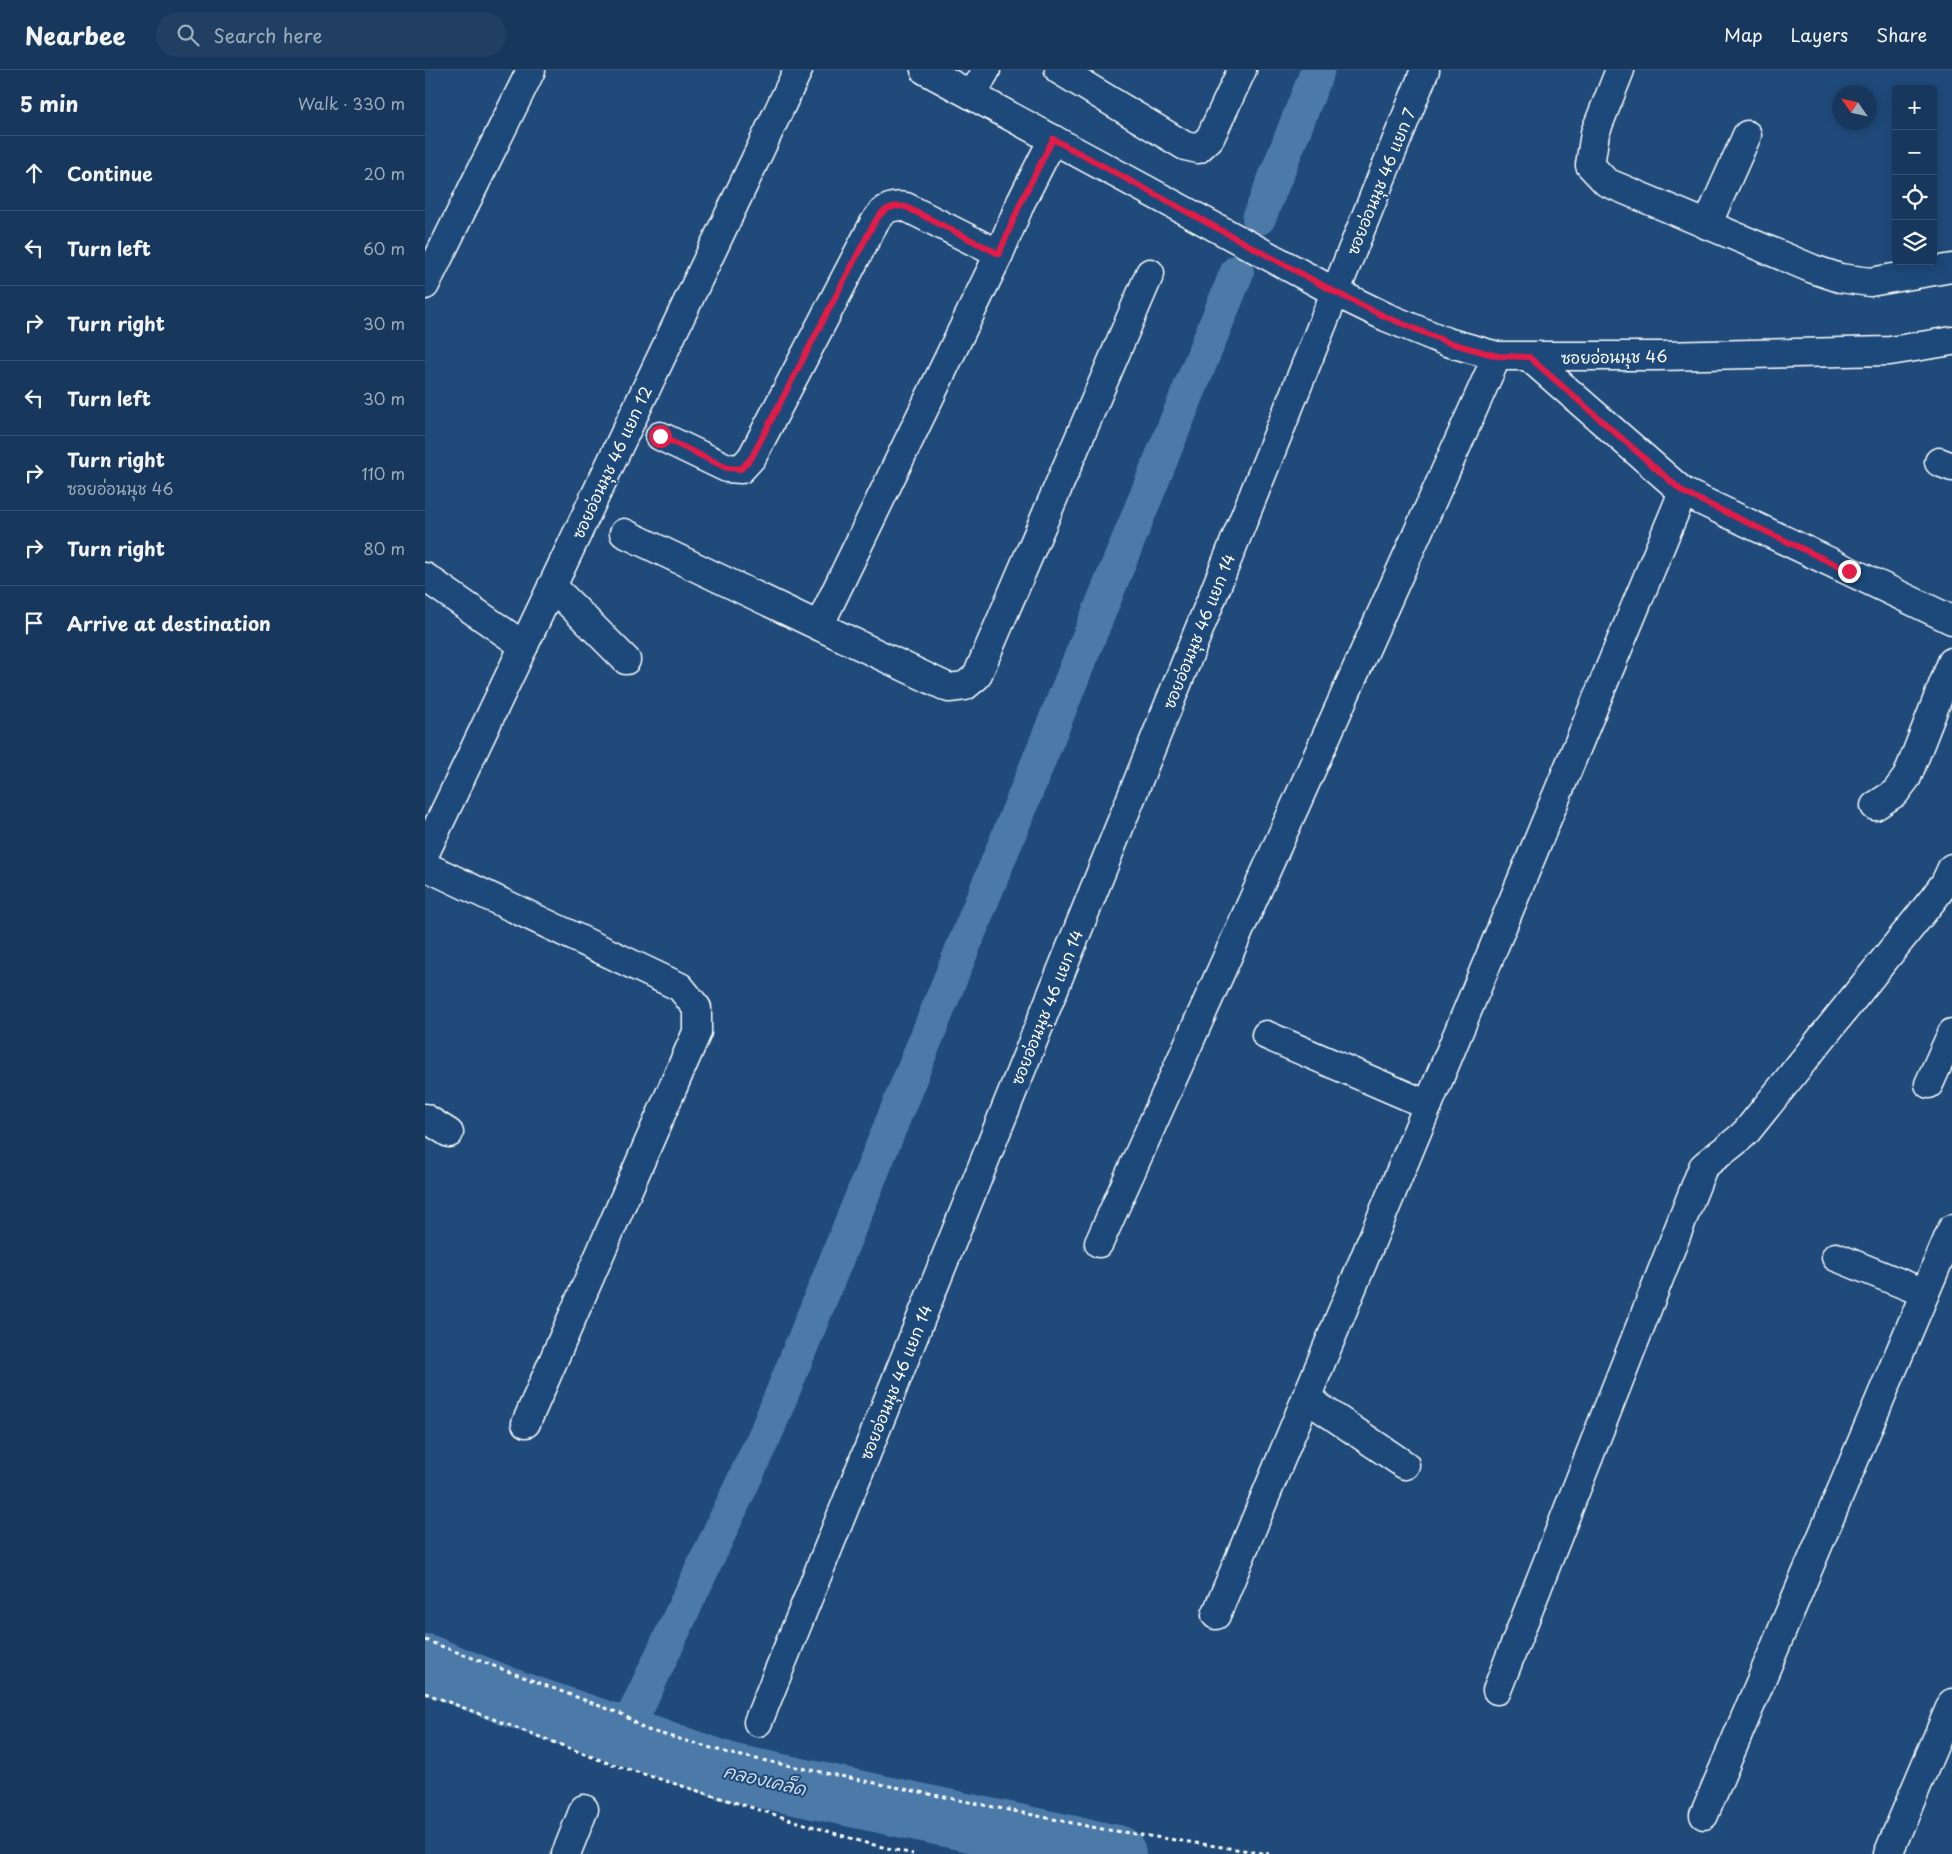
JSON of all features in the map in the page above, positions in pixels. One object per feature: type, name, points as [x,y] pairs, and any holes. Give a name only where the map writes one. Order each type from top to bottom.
[{"type":"street","points":[[425,285],[531,70]]},
{"type":"street","name":"ซอยอ่อนนุช 46 แยก 12","points":[[425,853],[798,70]]},
{"type":"street","name":"ซอยอ่อนนุช 46","points":[[925,70],[1335,292],[1386,317],[1447,342],[1497,356],[1890,351],[1952,341]]},
{"type":"street","points":[[973,95],[986,70]]},
{"type":"street","points":[[1059,70],[1185,146],[1198,149],[1210,138],[1242,70]]},
{"type":"street","name":"ซอยอ่อนนุช 46 แยก 7","points":[[1335,292],[1425,70]]},
{"type":"street","points":[[1620,70],[1595,132],[1590,165],[1606,182],[1813,269],[1840,278],[1870,282],[1952,268]]},
{"type":"street","points":[[1707,225],[1747,135]]},
{"type":"street","points":[[819,626],[999,254],[1021,202],[1053,139]]},
{"type":"street","points":[[660,436],[727,468],[741,469],[752,457],[882,211],[897,205],[906,207],[999,254]]},
{"type":"street","points":[[624,533],[949,688],[965,686],[977,676],[1150,273]]},
{"type":"street","name":"ซอยอ่อนนุช 46 แยก 14","points":[[758,1722],[1335,292]]},
{"type":"street","points":[[1099,1243],[1497,356]]},
{"type":"street","points":[[1529,357],[1683,492],[1952,620]]},
{"type":"street","points":[[1216,1615],[1683,492]]},
{"type":"street","points":[[425,577],[524,646]]},
{"type":"street","points":[[552,586],[626,660]]},
{"type":"street","points":[[1875,806],[1895,793],[1907,777],[1952,662]]},
{"type":"street","points":[[425,866],[680,987],[697,1008],[697,1032],[526,1423]]},
{"type":"street","points":[[1497,1690],[1703,1167],[1712,1158],[1736,1142],[1747,1131],[1934,898],[1945,883],[1952,868]]},
{"type":"street","points":[[1266,1035],[1428,1105]]},
{"type":"street","points":[[1929,1084],[1951,1038]]},
{"type":"street","points":[[425,1118],[449,1133]]},
{"type":"street","points":[[1703,1815],[1952,1229]]},
{"type":"street","points":[[1836,1257],[1925,1293]]},
{"type":"street","points":[[1306,1398],[1405,1465]]},
{"type":"street","points":[[1888,1854],[1952,1703]]},
{"type":"street","points":[[566,1854],[584,1809]]},
{"type":"path","points":[[425,1640],[623,1716],[644,1729],[732,1754],[1102,1829],[1269,1854]]},
{"type":"path","points":[[425,1693],[608,1763],[890,1852],[913,1854]]},
{"type":"waterway","points":[[1259,218],[1318,70]]},
{"type":"waterway","points":[[624,1736],[766,1433],[1237,272]]},
{"type":"waterway","name":"คลองเคล็ด","points":[[425,1663],[517,1700],[729,1772],[1117,1854]]},
{"type":"route","points":[[660,436],[727,468],[741,469],[752,457],[882,211],[897,205],[906,207],[999,254],[1021,202],[1053,139],[1335,292],[1386,317],[1447,342],[1497,356],[1529,357],[1683,492],[1849,571]]}]
